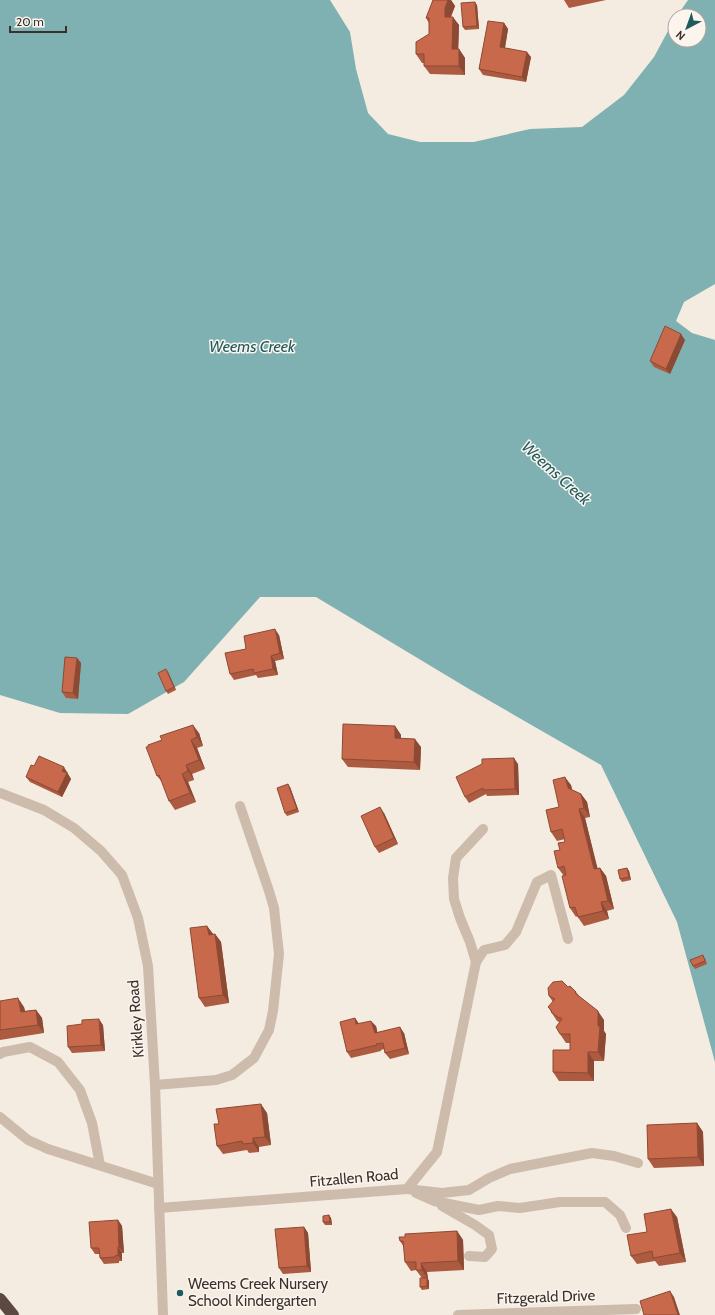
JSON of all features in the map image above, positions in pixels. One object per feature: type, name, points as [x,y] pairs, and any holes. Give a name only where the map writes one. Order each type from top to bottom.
[{"type":"highway","points":[[0,1299],[13,1315]]},
{"type":"street","name":"Kirkley Road","points":[[0,793],[44,810],[74,828],[101,851],[122,876],[138,918],[148,966],[155,1085],[164,1315]]},
{"type":"street","points":[[155,1085],[216,1080],[232,1075],[254,1058],[269,1030],[273,1011],[279,954],[274,908],[240,806]]},
{"type":"street","points":[[476,962],[454,899],[453,878],[456,858],[483,829]]},
{"type":"street","points":[[476,962],[484,950],[505,945],[516,932],[537,882],[551,875],[568,939]]},
{"type":"street","name":"Fitzallen Road","points":[[159,1208],[407,1189],[437,1152],[476,962]]},
{"type":"street","points":[[0,1054],[3,1052],[30,1047],[58,1062],[80,1090],[92,1123],[100,1165]]},
{"type":"street","points":[[0,1117],[28,1140],[48,1149],[158,1184]]},
{"type":"street","points":[[407,1189],[442,1193],[470,1190],[489,1178],[510,1169],[592,1153],[614,1156],[638,1163]]},
{"type":"street","points":[[407,1189],[434,1201],[461,1216],[489,1235],[492,1249],[486,1257],[469,1256]]},
{"type":"street","points":[[434,1201],[479,1210],[498,1206],[520,1208],[560,1202],[605,1202],[620,1215],[626,1228]]},
{"type":"street","name":"Fitzgerald Drive","points":[[458,1315],[636,1309]]},
{"type":"water","name":"Weems Creek","points":[[0,0],[330,0],[350,32],[356,69],[368,113],[388,134],[420,142],[474,142],[530,129],[582,127],[624,95],[654,57],[667,33],[667,48],[707,48],[707,8],[682,8],[688,0],[715,0],[715,284],[684,302],[676,321],[692,333],[715,340],[715,1062],[677,922],[601,765],[469,689],[316,597],[260,597],[184,682],[128,714],[60,713],[0,695]]},
{"type":"building","points":[[433,0],[448,0],[445,8],[445,17],[453,17],[452,49],[459,49],[459,66],[424,66],[424,54],[416,54],[416,42],[429,34],[429,18],[426,18]]},
{"type":"building","points":[[475,2],[477,26],[463,27],[461,3]]},
{"type":"building","points":[[488,21],[504,23],[500,47],[527,52],[522,77],[479,69]]},
{"type":"building","points":[[665,326],[681,334],[666,369],[650,361]]},
{"type":"building","points":[[275,629],[280,653],[271,656],[273,669],[254,673],[253,669],[230,674],[225,653],[246,649],[244,636]]},
{"type":"building","points":[[65,657],[77,658],[73,693],[62,692]]},
{"type":"building","points":[[166,669],[174,687],[166,691],[158,673]]},
{"type":"building","points":[[343,724],[395,726],[395,738],[415,739],[414,762],[342,759]]},
{"type":"building","points":[[193,725],[197,737],[191,740],[199,760],[186,765],[188,771],[182,774],[190,793],[169,801],[159,775],[157,776],[146,747],[162,740],[160,736]]},
{"type":"building","points":[[39,756],[64,767],[62,771],[67,773],[58,792],[26,777],[31,765],[34,766]]},
{"type":"building","points":[[514,758],[515,789],[483,790],[483,788],[465,797],[456,777],[482,764],[482,759]]},
{"type":"building","points":[[565,777],[568,788],[581,794],[584,808],[579,809],[594,869],[600,868],[608,901],[601,902],[603,911],[578,917],[575,907],[570,908],[562,876],[566,875],[564,866],[558,868],[554,851],[560,850],[558,843],[565,842],[562,829],[551,832],[546,810],[559,807],[553,780]]},
{"type":"building","points":[[288,784],[297,809],[285,813],[277,788]]},
{"type":"building","points":[[380,807],[394,838],[375,847],[361,816]]},
{"type":"building","points":[[627,868],[629,877],[620,879],[618,870]]},
{"type":"building","points":[[207,926],[209,935],[215,934],[223,995],[199,998],[190,928]]},
{"type":"building","points":[[703,955],[705,961],[693,966],[690,960]]},
{"type":"building","points":[[562,981],[568,987],[570,986],[576,992],[575,993],[598,1011],[598,1026],[600,1026],[598,1052],[588,1052],[588,1073],[553,1072],[553,1050],[570,1050],[570,1034],[560,1034],[556,1027],[562,1019],[551,1012],[552,1011],[548,1007],[555,999],[549,996],[548,988],[553,982]]},
{"type":"building","points":[[18,998],[21,1012],[36,1010],[38,1025],[0,1030],[0,1001]]},
{"type":"building","points":[[355,1018],[356,1024],[371,1021],[375,1033],[400,1027],[405,1048],[385,1053],[383,1043],[347,1052],[340,1022]]},
{"type":"building","points":[[99,1019],[101,1045],[68,1047],[67,1026],[82,1024],[82,1020]]},
{"type":"building","points":[[261,1104],[265,1137],[253,1138],[253,1143],[243,1144],[242,1141],[217,1146],[214,1124],[219,1124],[216,1109]]},
{"type":"building","points":[[697,1123],[698,1157],[648,1159],[647,1125]]},
{"type":"building","points":[[671,1209],[680,1253],[653,1258],[652,1251],[631,1256],[627,1235],[647,1232],[644,1214]]},
{"type":"building","points":[[329,1215],[330,1222],[323,1222],[323,1216]]},
{"type":"building","points":[[118,1220],[118,1255],[115,1257],[100,1258],[99,1248],[91,1248],[89,1222]]},
{"type":"building","points":[[304,1227],[307,1266],[279,1268],[275,1229]]},
{"type":"building","points":[[457,1231],[458,1261],[421,1263],[422,1270],[416,1270],[416,1262],[405,1262],[403,1241],[400,1241],[399,1237],[405,1237],[405,1234]]},
{"type":"building","points":[[420,1278],[427,1278],[427,1286],[420,1287]]},
{"type":"building","points":[[670,1291],[678,1315],[644,1315],[640,1301]]},
{"type":"place","name":"Weems Creek Nursery School Kindergarten","points":[[180,1293]]}]
